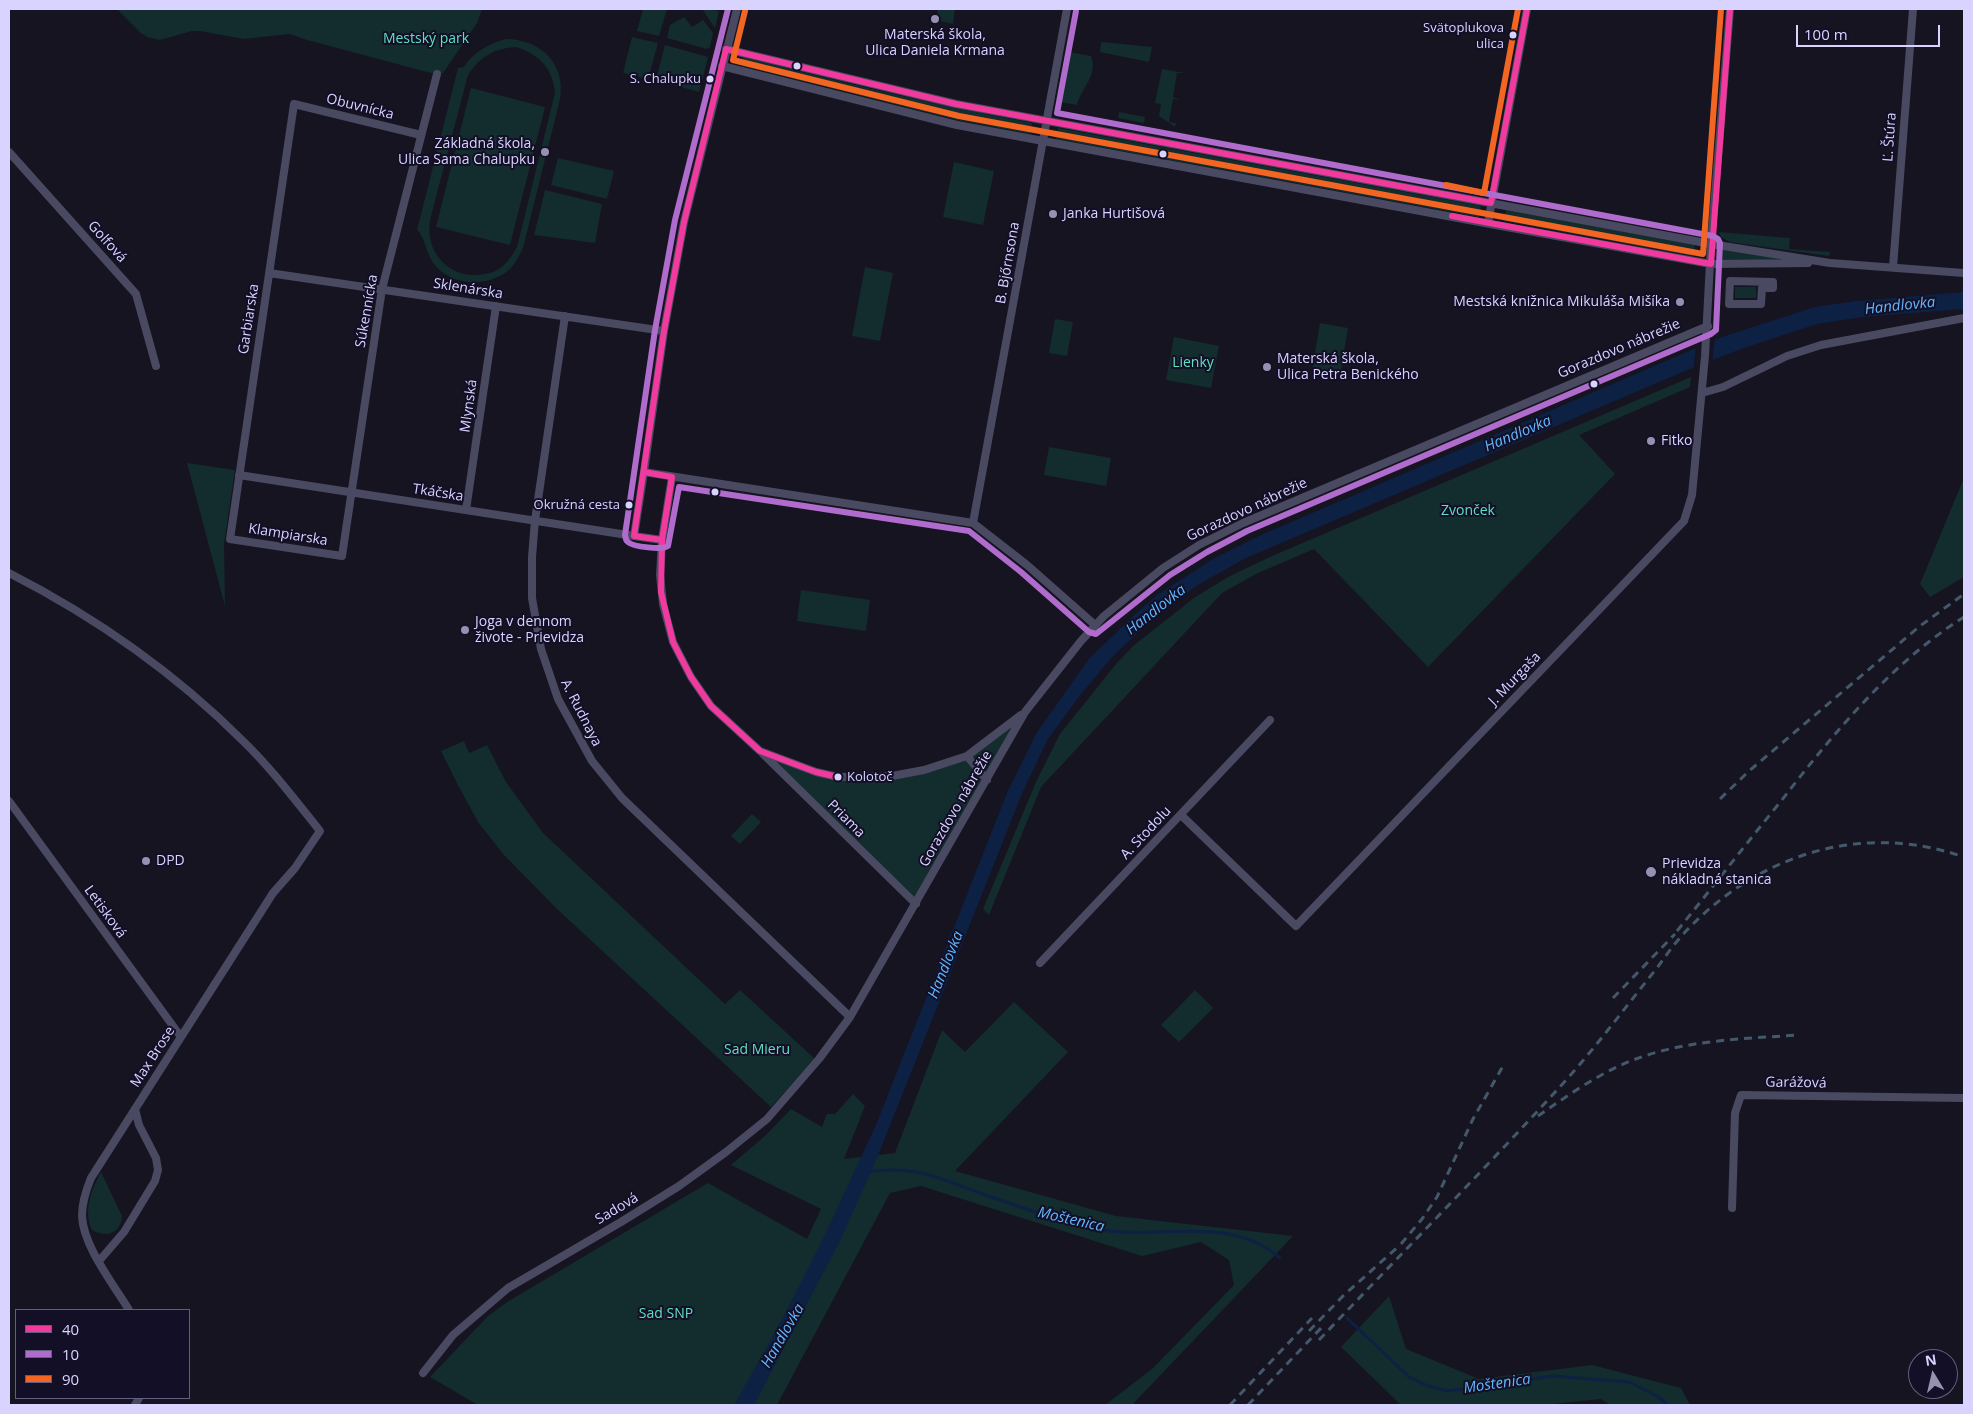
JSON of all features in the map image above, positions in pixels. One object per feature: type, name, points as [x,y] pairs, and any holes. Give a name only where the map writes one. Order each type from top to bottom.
[{"type":"street","points":[[662,540],[634,536],[664,331],[684,222],[737,9]]},
{"type":"street","name":"B. Bjőrnsona","points":[[974,522],[1067,9]]},
{"type":"street","points":[[1488,223],[1527,9]]},
{"type":"street","name":"J. Murgaša","points":[[1181,815],[1296,926],[1684,521],[1692,494],[1702,393],[1708,326],[1711,244],[1730,9]]},
{"type":"street","name":"Ľ. Štúra","points":[[1893,267],[1913,9]]},
{"type":"street","points":[[726,49],[956,104],[1711,244],[1830,263]]},
{"type":"street","points":[[722,66],[951,124],[1711,264],[1830,263],[1964,273]]},
{"type":"street","name":"Súkennícka","points":[[342,556],[382,289],[437,74]]},
{"type":"street","name":"Obuvnícka","points":[[294,104],[421,135]]},
{"type":"street","name":"Garbiarska","points":[[230,539],[294,104]]},
{"type":"street","name":"Golfová","points":[[9,152],[136,294],[156,366]]},
{"type":"street","name":"Sklenárska","points":[[269,273],[664,331]]},
{"type":"street","points":[[1730,281],[1773,282],[1773,288],[1762,288],[1761,304],[1729,304],[1730,281]]},
{"type":"street","name":"Mlynská","points":[[466,510],[496,306]]},
{"type":"street","name":"A. Rudnaya","points":[[565,316],[535,520],[532,557],[532,598],[541,649],[558,700],[592,761],[640,816],[850,1017]]},
{"type":"street","points":[[1702,393],[1722,387],[1786,356],[1821,345],[1964,318]]},
{"type":"street","name":"Gorazdovo nábrežie","points":[[819,1060],[850,1017],[1025,712],[1095,625],[1163,568],[1199,545],[1243,523],[1708,326]]},
{"type":"street","points":[[644,472],[974,522],[1028,565],[1095,625]]},
{"type":"street","name":"Tkáčska","points":[[239,475],[634,536]]},
{"type":"street","points":[[672,477],[662,540],[660,575],[661,592],[674,642],[691,678],[711,706],[760,751],[816,772],[838,777],[892,776],[919,771],[967,756],[1025,712]]},
{"type":"street","name":"Klampiarska","points":[[230,539],[342,556]]},
{"type":"street","name":"Max Brose","points":[[9,572],[96,621],[147,656],[185,686],[244,741],[279,780],[320,831],[295,868],[273,893],[85,1190],[82,1217],[86,1233],[99,1260],[128,1309]]},
{"type":"street","name":"A. Stodolu","points":[[1040,963],[1270,720]]},
{"type":"street","name":"Priama","points":[[760,751],[916,904]]},
{"type":"street","points":[[967,756],[987,780]]},
{"type":"street","name":"Letisková","points":[[9,801],[181,1037]]},
{"type":"street","name":"Sadová","points":[[423,1373],[453,1336],[508,1288],[630,1217],[679,1186],[726,1152],[767,1119],[819,1060]]},
{"type":"street","name":"Garážová","points":[[1732,1208],[1736,1113],[1741,1095],[1964,1098]]},
{"type":"street","points":[[99,1260],[124,1232],[156,1181],[158,1170],[156,1158],[139,1125],[135,1109]]},
{"type":"green space","name":"Mestský park","points":[[117,9],[482,9],[477,23],[443,73],[431,73],[290,34],[244,39],[192,31],[160,40],[147,37],[141,33]]},
{"type":"green space","points":[[643,9],[667,9],[659,36],[637,31]]},
{"type":"green space","points":[[702,9],[719,11],[715,28]]},
{"type":"green space","points":[[938,9],[955,9],[953,24],[936,20]]},
{"type":"green space","points":[[684,17],[692,27],[703,20],[713,33],[710,47],[707,49],[667,38],[670,25]]},
{"type":"green space","points":[[632,37],[658,43],[648,79],[623,73]]},
{"type":"green space","points":[[505,39],[529,43],[539,48],[548,56],[559,74],[561,86],[560,99],[523,248],[518,258],[513,266],[503,275],[482,282],[461,281],[441,272],[434,264],[422,236],[417,230],[458,68],[464,67],[482,49]],"holes":[[[516,47],[538,58],[548,70],[554,84],[555,93],[517,247],[503,266],[491,273],[478,275],[457,272],[448,267],[435,252],[429,231],[430,220],[468,75],[482,58],[494,52]]]},
{"type":"green space","points":[[1101,42],[1152,47],[1149,62],[1100,52]]},
{"type":"green space","points":[[665,45],[708,57],[699,92],[656,80]]},
{"type":"green space","points":[[1069,52],[1091,56],[1093,63],[1091,76],[1077,105],[1060,102]]},
{"type":"green space","points":[[743,57],[887,93],[1032,123],[1030,134],[957,120],[742,66]]},
{"type":"green space","points":[[1162,69],[1185,73],[1177,73],[1173,97],[1180,100],[1173,99],[1169,122],[1176,123],[1175,127],[1159,116],[1161,104],[1155,103]]},
{"type":"green space","points":[[471,88],[545,107],[510,245],[436,227]]},
{"type":"green space","points":[[1119,112],[1145,117],[1144,123],[1118,118]]},
{"type":"green space","points":[[1058,128],[1481,206],[1479,217],[1056,139]]},
{"type":"green space","points":[[558,158],[614,171],[607,199],[551,185]]},
{"type":"green space","points":[[954,162],[994,171],[983,225],[943,217]]},
{"type":"green space","points":[[545,190],[602,204],[595,243],[534,235]]},
{"type":"green space","points":[[1506,210],[1695,245],[1693,256],[1504,221]]},
{"type":"green space","points":[[1719,232],[1790,238],[1789,249],[1830,252],[1830,254],[1828,256],[1730,242],[1721,237]]},
{"type":"green space","points":[[1724,250],[1779,258],[1778,260],[1720,260],[1718,253]]},
{"type":"green space","points":[[865,267],[893,273],[880,341],[852,336]]},
{"type":"green space","points":[[1735,287],[1756,287],[1756,298],[1735,298]]},
{"type":"green space","points":[[1055,319],[1073,322],[1067,356],[1049,353]]},
{"type":"green space","points":[[1320,323],[1348,328],[1340,376],[1312,371]]},
{"type":"green space","name":"Lienky","points":[[1174,337],[1219,346],[1211,388],[1166,380]]},
{"type":"green space","name":"Zvonček","points":[[1691,377],[1690,387],[1579,435],[1615,474],[1428,667],[1314,549],[1256,574],[1222,593],[1041,787],[989,915],[983,909],[1036,782],[1060,734],[1116,664],[1133,646],[1194,598],[1226,578],[1272,556]]},
{"type":"green space","points":[[1049,447],[1111,458],[1106,486],[1044,475]]},
{"type":"green space","points":[[187,463],[235,470],[224,544],[225,606]]},
{"type":"green space","points":[[1964,478],[1964,577],[1930,597],[1920,584]]},
{"type":"green space","points":[[801,590],[870,600],[866,631],[797,621]]},
{"type":"green space","points":[[1026,711],[916,903],[767,755],[817,770],[861,777],[892,777],[967,757]]},
{"type":"green space","name":"Sad Mieru","points":[[464,741],[469,753],[487,745],[506,782],[543,833],[725,1004],[740,990],[815,1059],[771,1107],[556,908],[504,855],[478,822],[441,751]]},
{"type":"green space","points":[[752,814],[761,822],[740,844],[731,836]]},
{"type":"green space","points":[[1195,990],[1213,1008],[1179,1042],[1161,1025]]},
{"type":"green space","name":"Sad SNP","points":[[1014,1002],[1068,1052],[955,1171],[1116,1216],[1293,1236],[1132,1405],[1105,1405],[1152,1369],[1234,1285],[1229,1260],[1201,1242],[1142,1256],[921,1186],[890,1193],[777,1405],[478,1405],[430,1377],[488,1316],[507,1302],[708,1183],[807,1239],[821,1209],[731,1165],[766,1135],[791,1109],[822,1127],[827,1114],[835,1114],[853,1094],[865,1106],[844,1159],[895,1153],[942,1030],[965,1052]]},
{"type":"green space","points":[[101,1172],[122,1216],[119,1227],[112,1233],[107,1234],[92,1230],[88,1215],[91,1193]]},
{"type":"green space","points":[[1389,1296],[1406,1349],[1479,1379],[1592,1365],[1681,1388],[1690,1405],[1610,1405],[1601,1399],[1543,1405],[1401,1405],[1341,1347]]},
{"type":"water","name":"Handlovka","points":[[1964,292],[1964,309],[1862,317],[1817,324],[1741,349],[1685,371],[1246,558],[1196,586],[1147,624],[1112,657],[1078,698],[1048,739],[1023,791],[877,1158],[840,1241],[754,1405],[734,1405],[777,1329],[821,1243],[876,1125],[1007,793],[1037,732],[1089,659],[1132,617],[1157,595],[1213,559],[1261,535],[1722,337],[1815,307],[1857,301]]},
{"type":"pier","points":[[1715,338],[1712,363],[1693,371],[1696,346]]},
{"type":"waterway","name":"Moštenica","points":[[869,1172],[900,1170],[928,1175],[1039,1213],[1096,1229],[1119,1232],[1215,1232],[1238,1236],[1260,1244],[1280,1258]]},
{"type":"waterway","name":"Moštenica","points":[[1347,1318],[1409,1377],[1428,1386],[1448,1391],[1553,1376],[1629,1382],[1657,1396],[1668,1405]]},
{"type":"railway","points":[[1720,799],[1749,771],[1920,626],[1964,594]]},
{"type":"railway","points":[[1677,931],[1843,725],[1912,656],[1937,635],[1964,617]]},
{"type":"railway","points":[[1319,1340],[1476,1177],[1568,1078],[1602,1038],[1680,937],[1718,902],[1749,880],[1782,863],[1816,851],[1852,844],[1889,843],[1926,847],[1964,857]]},
{"type":"railway","points":[[1613,998],[1675,934]]},
{"type":"railway","points":[[1538,1116],[1598,1077],[1640,1057],[1708,1042],[1799,1035]]},
{"type":"railway","points":[[1401,1244],[1437,1197],[1473,1119],[1503,1066]]},
{"type":"railway","points":[[1309,1331],[1343,1296],[1400,1245]]},
{"type":"railway","points":[[1230,1405],[1312,1318]]},
{"type":"railway","points":[[1248,1405],[1322,1327]]},
{"type":"transit line","name":"10","points":[[728,9],[675,220],[655,330],[625,535],[626,540],[631,544],[654,548],[668,546],[679,487],[969,531],[1021,572],[1089,632],[1096,634],[1170,575],[1207,552],[1247,531],[1711,334],[1716,330],[1720,243],[1713,236],[1057,113],[1076,11]]},
{"type":"transit line","name":"90","points":[[1446,185],[1484,193],[1518,9]]},
{"type":"transit line","name":"40","points":[[662,540],[634,536],[664,331],[684,222],[726,49],[956,104],[1491,203],[1527,9]]},
{"type":"transit line","name":"90","points":[[745,11],[733,60],[959,116],[1703,254],[1721,9]]},
{"type":"transit line","name":"40","points":[[1452,216],[1711,264],[1730,9]]},
{"type":"transit line","name":"40","points":[[644,472],[672,477],[662,540],[661,592],[673,642],[691,677],[711,706],[760,751],[816,772],[838,777]]},
{"type":"place","name":"Materská škola, Ulica Daniela Krmana","points":[[935,19]]},
{"type":"place","name":"Svätoplukova ulica","points":[[1513,35]]},
{"type":"place","name":"S. Chalupku","points":[[710,79]]},
{"type":"place","name":"Základná škola, Ulica Sama Chalupku","points":[[545,152]]},
{"type":"place","name":"Janka Hurtišová","points":[[1053,214]]},
{"type":"place","name":"Mestská knižnica Mikuláša Mišíka","points":[[1680,302]]},
{"type":"place","name":"Materská škola, Ulica Petra Benického","points":[[1267,367]]},
{"type":"place","name":"Fitko","points":[[1651,441]]},
{"type":"place","name":"Okružná cesta","points":[[629,505]]},
{"type":"place","name":"Joga v dennom živote - Prievidza","points":[[465,630]]},
{"type":"place","name":"Kolotoč","points":[[838,777]]},
{"type":"place","name":"DPD","points":[[146,861]]},
{"type":"place","name":"Prievidza nákladná stanica","points":[[1651,872]]}]
